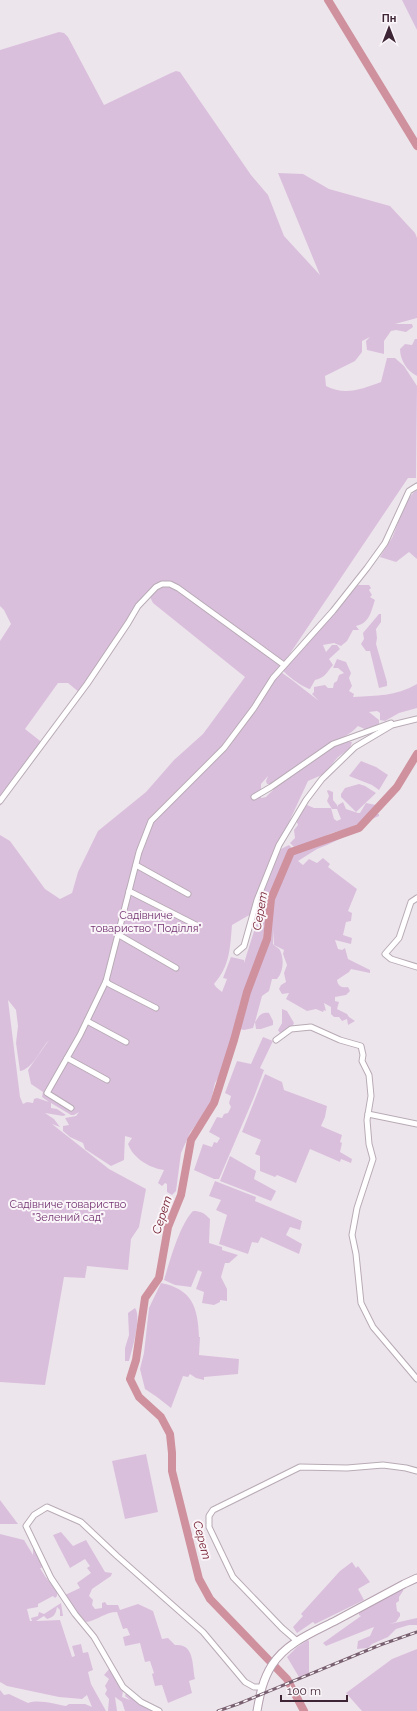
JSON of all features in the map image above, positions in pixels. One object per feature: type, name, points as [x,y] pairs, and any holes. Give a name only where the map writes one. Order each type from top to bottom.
[{"type":"street","points":[[72,1108],[47,1093],[87,1021],[106,981],[142,841],[153,817],[224,748],[284,665],[319,627],[367,568],[385,543],[409,491],[417,486]]},
{"type":"street","points":[[0,801],[87,684],[138,606],[156,587],[170,584],[178,588],[284,665]]},
{"type":"street","points":[[237,952],[244,946],[257,900],[279,845],[306,800],[322,779],[348,752],[392,725],[417,719]]},
{"type":"street","points":[[254,797],[271,788],[333,744],[388,724],[399,723]]},
{"type":"street","points":[[136,865],[188,894]]},
{"type":"street","points":[[130,891],[198,926]]},
{"type":"street","points":[[417,898],[410,902],[399,938],[385,954],[391,959],[417,967]]},
{"type":"street","points":[[119,935],[176,968]]},
{"type":"street","points":[[106,981],[109,984],[156,1008]]},
{"type":"street","points":[[87,1021],[126,1042]]},
{"type":"street","points":[[276,1040],[291,1029],[311,1027],[340,1040],[361,1046],[363,1055],[362,1062],[369,1075],[371,1096],[368,1104],[367,1129],[373,1159],[357,1208],[352,1235],[356,1254],[361,1303],[373,1327],[417,1379]]},
{"type":"street","points":[[67,1058],[107,1080]]},
{"type":"street","points":[[368,1114],[417,1124]]},
{"type":"street","points":[[297,1641],[282,1628],[233,1577],[209,1527],[209,1516],[213,1510],[300,1467],[347,1468],[383,1465],[417,1471]]},
{"type":"street","points":[[158,1711],[141,1702],[123,1687],[94,1637],[75,1614],[51,1578],[26,1526],[34,1515],[47,1507],[82,1522],[123,1561],[203,1632],[245,1682],[254,1687],[262,1687]]},
{"type":"street","points":[[257,1711],[265,1678],[273,1664],[285,1650],[297,1641],[417,1578]]},
{"type":"green space","points":[[402,0],[417,0],[417,30]]},
{"type":"green space","points":[[59,32],[64,33],[68,37],[104,105],[171,73],[176,71],[180,72],[251,175],[268,195],[284,236],[320,275],[278,173],[303,174],[329,189],[390,206],[415,233],[417,238],[417,318],[395,324],[412,324],[413,327],[406,332],[396,330],[391,331],[384,341],[384,354],[367,350],[366,341],[370,337],[362,341],[362,352],[355,361],[325,376],[326,386],[340,391],[347,391],[367,387],[381,382],[387,358],[395,358],[404,366],[417,386],[416,478],[408,478],[278,670],[319,701],[312,694],[314,692],[314,687],[325,685],[328,688],[333,688],[339,675],[344,673],[338,668],[333,668],[337,659],[346,662],[351,673],[349,678],[352,686],[349,691],[354,694],[353,697],[393,693],[417,684],[417,708],[399,713],[385,721],[380,720],[380,713],[377,711],[369,712],[379,720],[379,724],[369,731],[358,726],[349,734],[331,743],[276,782],[267,784],[266,781],[268,776],[261,784],[261,798],[266,797],[294,771],[318,753],[342,743],[352,742],[350,748],[338,757],[324,774],[308,781],[270,863],[251,914],[232,925],[230,949],[226,963],[214,984],[222,992],[227,979],[223,978],[231,957],[244,960],[244,963],[255,928],[259,896],[281,849],[289,845],[292,848],[286,855],[285,863],[268,898],[261,954],[255,962],[249,987],[268,939],[269,932],[266,927],[272,896],[291,855],[303,848],[359,826],[374,814],[379,814],[379,816],[372,819],[361,829],[317,849],[298,861],[303,865],[309,859],[317,863],[323,858],[330,864],[328,867],[357,889],[348,911],[352,913],[351,921],[346,922],[343,935],[352,938],[351,944],[335,940],[338,949],[342,950],[345,948],[348,959],[370,970],[370,973],[351,969],[337,980],[340,986],[348,987],[350,991],[346,995],[335,997],[335,1001],[339,1002],[337,1009],[347,1014],[355,1021],[348,1025],[347,1019],[342,1021],[339,1017],[334,1017],[331,1014],[331,1007],[324,1003],[326,1011],[324,1010],[323,1012],[316,1009],[307,1011],[286,999],[289,993],[282,994],[279,989],[281,985],[286,982],[284,973],[287,965],[283,954],[284,950],[274,945],[280,950],[282,957],[283,965],[281,972],[277,979],[272,979],[269,991],[262,996],[253,1028],[244,1030],[240,1029],[238,1024],[241,1014],[245,1012],[248,988],[240,1003],[224,1069],[215,1083],[210,1105],[190,1133],[181,1153],[176,1191],[172,1195],[167,1192],[167,1184],[165,1183],[162,1186],[158,1183],[164,1170],[142,1162],[130,1149],[128,1144],[132,1138],[125,1136],[124,1160],[111,1166],[85,1149],[83,1143],[70,1137],[63,1131],[63,1126],[69,1125],[65,1118],[76,1116],[79,1112],[71,1115],[51,1103],[51,1108],[57,1109],[66,1115],[63,1116],[45,1113],[54,1119],[60,1127],[52,1124],[109,1169],[146,1189],[139,1227],[131,1239],[128,1270],[87,1266],[85,1278],[64,1277],[45,1385],[0,1382],[0,835],[10,841],[45,889],[60,899],[72,893],[78,872],[98,831],[146,792],[174,760],[203,734],[245,677],[153,603],[149,595],[80,693],[68,683],[58,683],[25,729],[44,744],[0,806],[0,641],[11,624],[4,610],[0,606],[0,50]],"holes":[[[8,1000],[16,1010],[18,1026],[16,1043],[20,1071],[25,1069],[33,1062],[49,1040],[28,1070],[31,1084],[43,1092],[42,1097],[49,1102],[37,1098],[34,1099],[33,1103],[27,1102],[23,1104],[20,1097]]]},
{"type":"green space","points":[[415,339],[417,339],[417,376],[405,365],[400,353],[400,349],[405,344],[412,345]]},
{"type":"green space","points":[[417,490],[417,559],[409,552],[396,562],[380,557],[392,538],[405,505]]},
{"type":"green space","points":[[358,585],[369,585],[371,588],[369,590],[372,595],[370,597],[375,600],[367,619],[356,626],[359,630],[353,630],[347,641],[341,646],[334,643],[323,645],[326,652],[332,645],[337,645],[340,649],[329,659],[333,665],[326,674],[315,680],[310,689],[294,680],[282,670],[281,667],[302,650]]},
{"type":"green space","points":[[379,614],[381,614],[381,622],[376,629],[376,644],[387,686],[379,688],[370,651],[366,651],[361,644],[364,639],[363,633]]},
{"type":"green space","points":[[361,761],[376,767],[388,775],[379,790],[372,785],[349,776]]},
{"type":"green space","points":[[359,784],[376,793],[356,812],[341,797],[341,794],[345,788]]},
{"type":"green space","points":[[328,790],[333,792],[333,800],[337,807],[343,802],[346,809],[360,813],[366,803],[376,805],[377,807],[362,822],[310,843],[294,847],[290,843],[295,838],[294,830],[298,825],[296,820],[307,805],[314,808],[331,808],[334,819],[337,821],[341,819],[337,809],[332,809],[327,801],[329,796]]},
{"type":"green space","points":[[282,1009],[287,1011],[294,1023],[292,1027],[280,1033],[278,1030],[282,1023]]},
{"type":"green space","points":[[264,1013],[269,1013],[273,1021],[273,1025],[256,1029],[255,1022],[259,1017]]},
{"type":"green space","points":[[263,1037],[273,1041],[260,1068],[264,1070],[219,1179],[214,1179],[194,1170],[203,1144],[212,1147],[214,1142],[217,1143],[220,1138],[209,1132],[217,1117],[222,1118],[224,1114],[228,1113],[231,1107],[229,1103],[231,1096],[225,1093],[237,1061],[251,1064]]},
{"type":"green space","points":[[265,1074],[282,1082],[284,1090],[327,1106],[325,1117],[321,1126],[342,1135],[340,1152],[352,1159],[351,1163],[341,1159],[340,1162],[310,1149],[296,1183],[277,1175],[275,1177],[260,1171],[260,1156],[255,1154],[261,1140],[242,1132]]},
{"type":"green space","points":[[230,1156],[256,1171],[254,1179],[276,1191],[271,1201],[220,1181]]},
{"type":"green space","points":[[215,1181],[256,1197],[255,1201],[302,1221],[300,1230],[290,1227],[286,1235],[302,1244],[299,1254],[261,1237],[258,1243],[252,1242],[248,1254],[219,1244],[227,1215],[216,1210],[221,1200],[209,1196]]},
{"type":"green space","points":[[193,1211],[198,1211],[210,1219],[209,1243],[222,1247],[222,1250],[238,1255],[229,1263],[225,1263],[221,1277],[227,1289],[227,1301],[220,1300],[220,1302],[214,1305],[202,1303],[204,1292],[196,1289],[202,1272],[198,1270],[191,1287],[175,1285],[164,1280],[179,1234],[183,1225]]},
{"type":"green space","points":[[161,1283],[180,1290],[191,1301],[195,1308],[200,1337],[199,1355],[239,1359],[238,1374],[204,1377],[204,1380],[196,1378],[190,1374],[188,1377],[183,1376],[171,1408],[145,1389],[140,1369],[144,1353],[149,1308]]},
{"type":"green space","points":[[135,1308],[137,1312],[136,1334],[129,1361],[125,1361],[125,1348],[129,1335],[128,1313]]},
{"type":"green space","points":[[146,1454],[158,1512],[125,1519],[112,1461]]},
{"type":"green space","points":[[0,1500],[18,1524],[0,1524]]},
{"type":"green space","points":[[61,1532],[73,1546],[86,1540],[105,1572],[112,1573],[111,1576],[92,1589],[89,1596],[93,1600],[92,1605],[95,1609],[102,1608],[102,1603],[105,1602],[107,1605],[118,1605],[120,1610],[138,1604],[153,1611],[162,1639],[168,1638],[175,1645],[181,1645],[189,1651],[193,1662],[195,1679],[189,1681],[192,1693],[168,1703],[162,1685],[155,1686],[152,1674],[154,1673],[150,1661],[145,1662],[140,1643],[125,1646],[123,1637],[130,1635],[127,1628],[123,1629],[117,1612],[109,1613],[87,1622],[78,1617],[74,1607],[69,1603],[65,1595],[80,1588],[77,1583],[91,1573],[87,1568],[90,1566],[85,1559],[70,1568],[53,1535]]},
{"type":"green space","points":[[0,1534],[24,1540],[33,1555],[33,1549],[35,1547],[44,1565],[40,1568],[57,1589],[57,1596],[55,1598],[53,1596],[38,1604],[38,1607],[27,1609],[30,1621],[32,1621],[31,1618],[38,1616],[39,1612],[44,1614],[61,1603],[63,1616],[60,1616],[60,1610],[57,1607],[53,1616],[47,1619],[44,1616],[36,1621],[60,1620],[72,1657],[75,1656],[72,1646],[81,1644],[83,1653],[88,1652],[93,1670],[88,1672],[91,1684],[106,1711],[0,1711],[0,1690],[4,1695],[9,1694],[28,1703],[42,1702],[66,1706],[69,1704],[85,1704],[92,1707],[87,1695],[82,1699],[59,1697],[7,1686],[0,1682]]},
{"type":"green space","points":[[352,1562],[356,1568],[358,1566],[370,1582],[358,1589],[364,1600],[315,1624],[313,1622],[297,1633],[293,1627],[303,1616],[301,1614],[340,1571]]},
{"type":"green space","points":[[403,1587],[399,1601],[396,1603],[397,1611],[400,1613],[400,1616],[396,1622],[390,1624],[417,1618],[417,1625],[409,1625],[396,1629],[388,1637],[372,1644],[368,1648],[357,1649],[358,1641],[370,1636],[374,1627],[326,1646],[323,1643],[361,1616],[359,1615],[359,1612]]},
{"type":"green space","points":[[308,1640],[309,1673],[299,1677],[287,1657],[297,1647]]},
{"type":"green space","points":[[417,1649],[417,1711],[362,1711],[346,1693],[392,1659]]},
{"type":"green space","points":[[110,1668],[123,1691],[122,1697],[130,1700],[125,1696],[126,1693],[157,1711],[125,1711],[122,1702],[115,1697],[117,1711],[108,1711],[109,1699],[105,1694],[107,1690],[105,1686],[109,1679],[104,1675]]},
{"type":"waterway","points":[[328,0],[417,146]]},
{"type":"waterway","name":"Серет","points":[[304,1711],[287,1679],[210,1599],[199,1579],[172,1471],[170,1434],[161,1417],[139,1397],[130,1379],[136,1360],[145,1298],[159,1278],[168,1227],[181,1195],[191,1140],[214,1103],[234,1040],[247,992],[267,939],[271,899],[291,852],[359,828],[397,787],[417,754]]},
{"type":"railway","points":[[218,1711],[380,1645],[417,1632]]},
{"type":"park label","name":"Садівниче товариство \"Поділля\"","points":[[146,921]]},
{"type":"park label","name":"Садівниче товариство \"Зелений сад\"","points":[[68,1210]]}]
